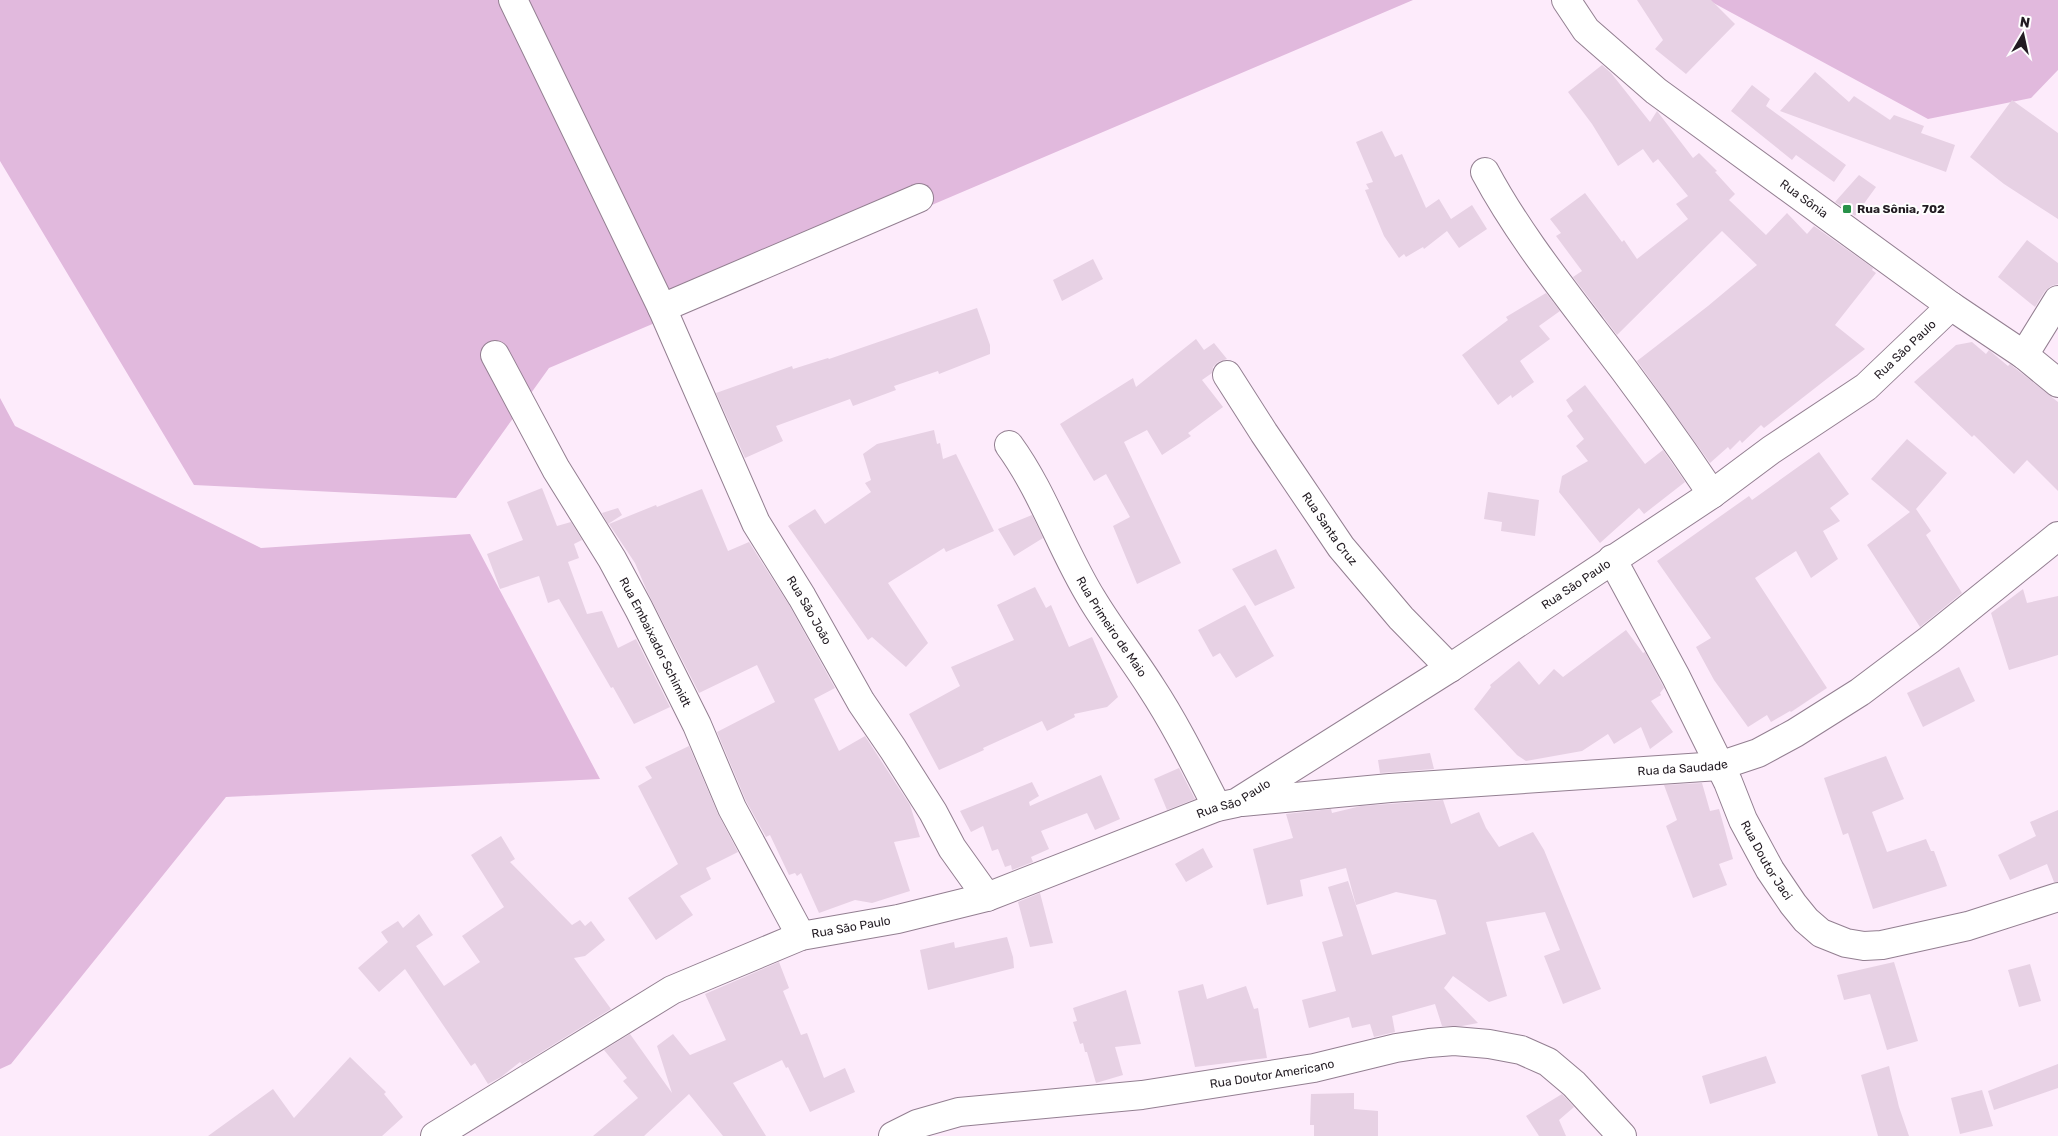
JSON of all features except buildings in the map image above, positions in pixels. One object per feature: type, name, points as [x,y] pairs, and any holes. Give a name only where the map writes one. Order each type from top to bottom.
[{"type":"street","name":"Rua São João","points":[[513,0],[662,308],[756,523],[807,605],[861,702],[933,812],[952,848],[987,897]]},
{"type":"street","name":"Rua Sônia","points":[[1566,0],[1586,30],[1656,92],[1951,306],[2024,355],[2058,383]]},
{"type":"street","points":[[1485,172],[1499,198],[1536,255],[1682,449],[1712,494]]},
{"type":"street","points":[[662,308],[919,198]]},
{"type":"street","points":[[2024,355],[2058,300]]},
{"type":"street","name":"Rua São Paulo","points":[[435,1136],[672,990],[800,936],[898,919],[987,897],[1226,805],[1450,668],[1712,494],[1771,450],[1866,387],[1951,306]]},
{"type":"street","name":"Rua Embaixador Schimidt","points":[[495,355],[556,469],[612,559],[639,609],[697,725],[732,808],[800,936]]},
{"type":"street","name":"Rua Santa Cruz","points":[[1227,375],[1341,547],[1401,618],[1450,668]]},
{"type":"street","name":"Rua Primeiro de Maio","points":[[1009,445],[1030,476],[1091,598],[1226,805]]},
{"type":"street","name":"Rua da Saudade","points":[[1226,805],[1390,788],[1719,766],[1758,753],[1795,733],[1860,692],[1929,640],[2058,536]]},
{"type":"street","name":"Rua Doutor Jaci","points":[[1612,559],[1676,677],[1728,782],[1743,820],[1770,870],[1793,904],[1806,920],[1821,933],[1846,943],[1864,946],[1882,945],[1991,920],[2058,897]]},
{"type":"street","name":"Rua Doutor Americano","points":[[893,1136],[917,1124],[959,1112],[1142,1095],[1314,1068],[1396,1048],[1429,1043],[1454,1042],[1489,1044],[1521,1050],[1548,1062],[1574,1084],[1622,1136]]},
{"type":"shaded area","points":[[0,0],[1413,0],[549,368],[456,498],[194,485],[0,161]]},
{"type":"shaded area","points":[[1708,0],[2058,0],[2058,70],[2031,98],[1928,119]]},
{"type":"shaded area","points":[[0,398],[15,426],[261,548],[470,534],[600,779],[226,797],[11,1064],[0,1069]]},
{"type":"place","name":"Rua Sônia, 702","points":[[1847,209]]}]
